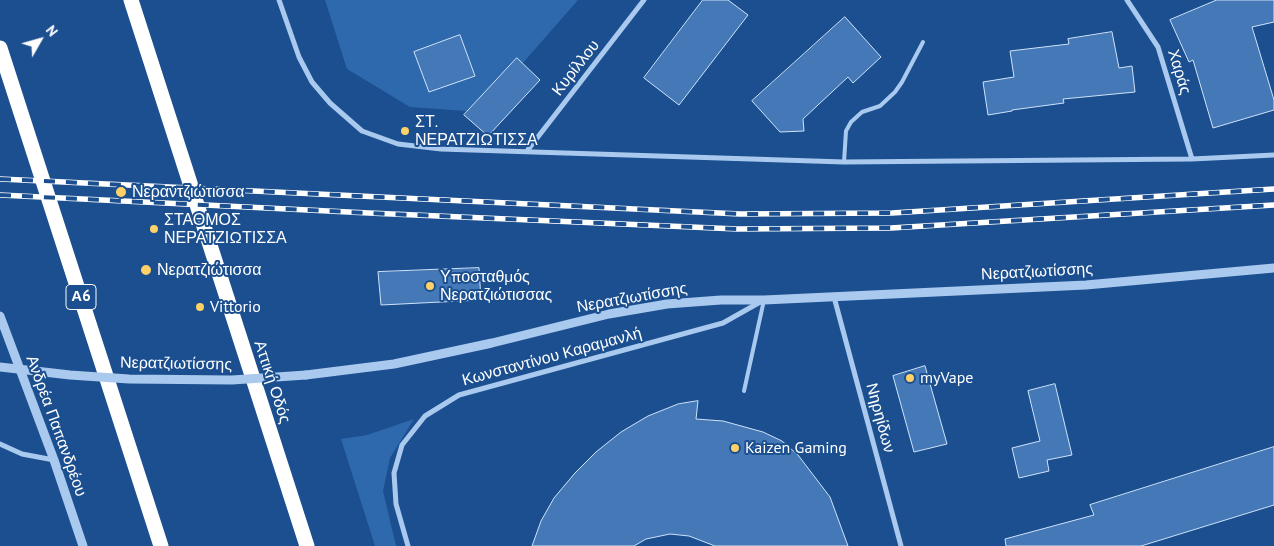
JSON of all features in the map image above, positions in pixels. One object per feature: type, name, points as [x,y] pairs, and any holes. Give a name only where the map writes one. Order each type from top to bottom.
[{"type":"highway","name":"Αττική Οδός","points":[[131,0],[307,546]]},
{"type":"highway","name":"Α6","points":[[0,48],[161,546]]},
{"type":"street","points":[[279,0],[299,57],[312,82],[330,103],[362,131],[409,146],[441,149],[844,162],[1192,159],[1274,155]]},
{"type":"street","name":"Χαράς","points":[[1127,0],[1158,47],[1192,159]]},
{"type":"street","name":"Κυρίλλου","points":[[527,151],[642,1]]},
{"type":"street","name":"Νερατζιωτίσσης","points":[[0,367],[129,379],[232,380],[306,375],[394,364],[492,343],[608,314],[667,304],[721,300],[764,300],[1086,285],[1274,268]]},
{"type":"street","name":"Νηρηίδων","points":[[834,297],[901,546]]},
{"type":"street","name":"Κωνσταντίνου Καραμανλή","points":[[408,546],[396,504],[394,473],[402,445],[425,416],[459,395],[723,323],[764,300]]},
{"type":"street","name":"Ανδρέα Παπανδρέου","points":[[0,316],[54,460],[83,546]]},
{"type":"street","points":[[0,444],[22,454],[54,460]]},
{"type":"lane","points":[[844,162],[846,131],[851,122],[862,112],[880,106],[895,92],[923,42]]},
{"type":"lane","points":[[744,391],[764,300]]},
{"type":"shaded area","points":[[325,0],[578,0],[480,112],[410,107],[347,69]]},
{"type":"shaded area","points":[[414,419],[390,458],[383,491],[396,546],[375,546],[341,439],[367,435]]},
{"type":"building","points":[[703,0],[728,0],[748,15],[679,105],[644,78]]},
{"type":"building","points":[[1217,0],[1274,0],[1274,22],[1252,27],[1274,100],[1274,110],[1213,128],[1193,60],[1189,62],[1170,20]]},
{"type":"building","points":[[845,17],[881,57],[853,83],[848,77],[803,119],[804,131],[780,132],[752,101]]},
{"type":"building","points":[[1112,32],[1119,68],[1132,66],[1135,92],[1063,99],[1064,103],[988,115],[983,82],[1014,77],[1010,51],[1069,44],[1068,39]]},
{"type":"building","points":[[460,35],[475,76],[429,92],[414,52]]},
{"type":"building","points":[[517,58],[540,80],[488,136],[464,115]]},
{"type":"building","name":"Υποσταθμός Νερατζιώτισσας","points":[[479,268],[481,300],[381,305],[378,272]]},
{"type":"building","points":[[925,366],[947,444],[914,452],[893,376]]},
{"type":"building","points":[[1055,384],[1072,455],[1047,460],[1049,471],[1019,478],[1012,448],[1040,441],[1028,391]]},
{"type":"building","points":[[698,401],[696,419],[723,421],[763,432],[782,441],[798,455],[830,497],[848,546],[715,546],[689,536],[670,534],[646,539],[634,546],[532,546],[541,521],[554,498],[596,452],[621,432],[648,416],[678,404]]},
{"type":"building","points":[[1274,447],[1274,505],[1141,546],[1006,546],[1005,539],[1094,515],[1090,505]]},
{"type":"railway","points":[[0,179],[740,214],[892,213],[1274,189]]},
{"type":"railway","points":[[0,195],[737,229],[891,228],[1274,205]]},
{"type":"place","name":"ΣΤ. ΝΕΡΑΤΖΙΩΤΙΣΣΑ","points":[[405,131]]},
{"type":"place","name":"Νεραντζιώτισσα","points":[[121,192]]},
{"type":"place","name":"ΣΤΑΘΜΟΣ ΝΕΡΑΤΖΙΩΤΙΣΣΑ","points":[[154,229]]},
{"type":"place","name":"Νερατζιώτισσα","points":[[146,270]]},
{"type":"place","name":"Υποσταθμός Νερατζιώτισσας","points":[[430,286]]},
{"type":"place","name":"Vittorio","points":[[200,307]]},
{"type":"place","name":"myVape","points":[[910,378]]},
{"type":"place","name":"Kaizen Gaming","points":[[735,448]]}]
